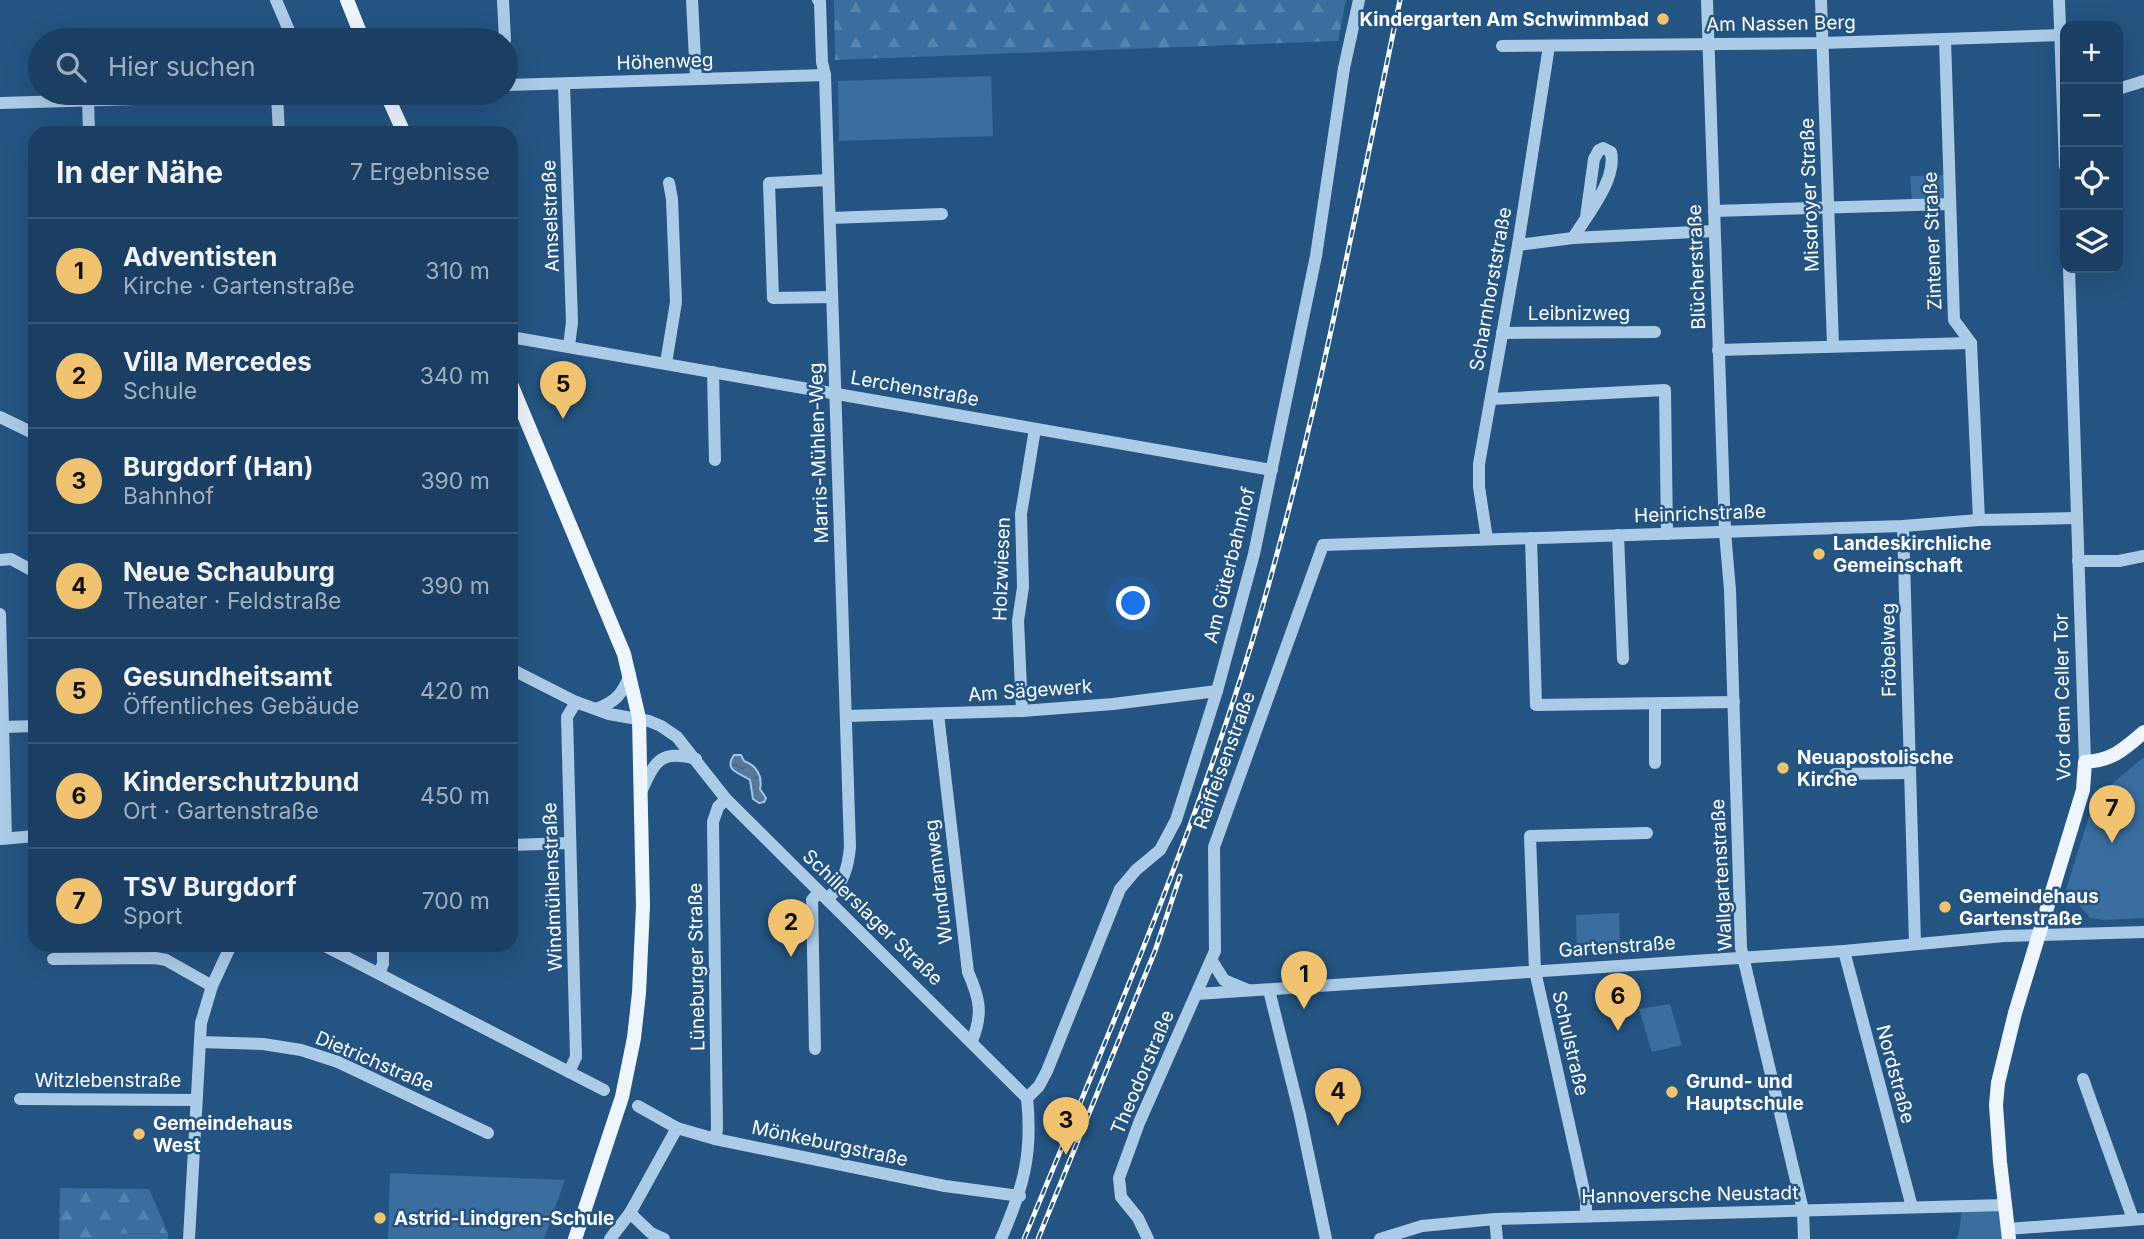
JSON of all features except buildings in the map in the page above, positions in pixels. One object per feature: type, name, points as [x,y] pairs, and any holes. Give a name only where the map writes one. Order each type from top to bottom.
[{"type":"main road","points":[[346,0],[358,28]]},
{"type":"main road","points":[[391,105],[401,126]]},
{"type":"main road","points":[[518,401],[624,654],[639,718],[643,906],[634,1038],[622,1097],[575,1239]]},
{"type":"main road","points":[[2085,762],[2102,761],[2121,753],[2144,732]]},
{"type":"main road","name":"Vor dem Celler Tor","points":[[2008,1234],[1996,1105],[1998,1083],[2015,1013],[2083,790],[2085,762]]},
{"type":"street","points":[[276,0],[288,28]]},
{"type":"street","points":[[503,0],[504,28]]},
{"type":"street","points":[[692,0],[696,79]]},
{"type":"street","name":"Marris-Mühlen-Weg","points":[[818,0],[825,75],[850,848],[848,863],[839,887],[823,895]]},
{"type":"street","name":"Am Güterbahnhof","points":[[1027,1098],[1039,1086],[1047,1072],[1120,889],[1136,870],[1160,850],[1172,829],[1217,691],[1254,554],[1316,256],[1345,68],[1359,0]]},
{"type":"street","name":"Blücherstraße","points":[[1707,0],[1724,532]]},
{"type":"street","name":"Misdroyer Straße","points":[[1821,0],[1833,346]]},
{"type":"street","points":[[2059,0],[2060,21]]},
{"type":"street","name":"Am Nassen Berg","points":[[1502,46],[1823,43],[2060,35]]},
{"type":"street","name":"Zintener Straße","points":[[1945,39],[1954,320],[1971,343],[1979,520]]},
{"type":"street","name":"Scharnhorststraße","points":[[1487,539],[1479,487],[1479,464],[1518,245],[1549,46]]},
{"type":"street","name":"Höhenweg","points":[[518,85],[825,75]]},
{"type":"street","points":[[2123,87],[2144,81]]},
{"type":"street","name":"Amselstraße","points":[[564,84],[572,322],[569,346]]},
{"type":"street","points":[[0,103],[28,102]]},
{"type":"street","points":[[88,105],[89,126]]},
{"type":"street","points":[[278,105],[279,126]]},
{"type":"street","points":[[828,180],[769,183],[774,298],[832,297]]},
{"type":"street","points":[[666,363],[676,302],[669,183]]},
{"type":"street","points":[[1714,211],[1950,204]]},
{"type":"street","points":[[830,218],[942,214]]},
{"type":"street","points":[[1573,238],[1586,217]]},
{"type":"street","points":[[1518,245],[1573,238],[1714,231]]},
{"type":"street","name":"Vor dem Celler Tor","points":[[2069,273],[2085,762]]},
{"type":"street","name":"Leibnizweg","points":[[1502,332],[1655,332]]},
{"type":"street","name":"Lerchenstraße","points":[[518,338],[1272,470]]},
{"type":"street","points":[[1718,350],[1971,343]]},
{"type":"street","points":[[713,372],[715,460]]},
{"type":"street","points":[[1491,398],[1665,390],[1667,534]]},
{"type":"street","points":[[0,418],[28,431]]},
{"type":"street","name":"Holzwiesen","points":[[1022,711],[1018,621],[1023,587],[1021,514],[1035,429]]},
{"type":"street","name":"Heinrichstraße","points":[[1324,545],[2077,518]]},
{"type":"street","name":"Fröbelweg","points":[[1903,526],[1915,944]]},
{"type":"street","name":"Wallgartenstraße","points":[[1724,532],[1730,590],[1743,957],[1803,1210],[1804,1239]]},
{"type":"street","points":[[1618,535],[1623,659]]},
{"type":"street","points":[[1531,538],[1536,705],[1734,702]]},
{"type":"street","name":"Raiffeisenstraße","points":[[1198,994],[1212,961],[1216,939],[1212,858],[1214,847],[1324,545]]},
{"type":"street","points":[[2078,561],[2119,561],[2144,556]]},
{"type":"street","points":[[0,560],[11,559],[28,568]]},
{"type":"street","points":[[0,614],[3,838],[28,836]]},
{"type":"street","name":"Schillerslager Straße","points":[[518,673],[576,702],[609,714],[639,718],[662,726],[677,737],[726,799],[1027,1098]]},
{"type":"street","points":[[596,709],[619,698],[630,675]]},
{"type":"street","name":"Am Sägewerk","points":[[846,716],[1022,711],[1113,704],[1217,691]]},
{"type":"street","name":"Windmühlenstraße","points":[[569,1072],[576,1057],[567,717],[576,702]]},
{"type":"street","points":[[1655,704],[1655,763]]},
{"type":"street","name":"Wundramweg","points":[[938,714],[968,972],[976,991],[980,1021],[972,1041]]},
{"type":"street","points":[[3,727],[28,726]]},
{"type":"street","points":[[642,790],[656,762],[663,757],[684,756],[696,760]]},
{"type":"street","points":[[1835,775],[1910,773]]},
{"type":"street","name":"Lüneburger Straße","points":[[715,1139],[713,822],[718,807],[726,799]]},
{"type":"street","name":"Schulstraße","points":[[1586,1215],[1586,1200],[1535,971],[1530,836],[1647,833]]},
{"type":"street","points":[[518,845],[569,843]]},
{"type":"street","points":[[816,1049],[813,900],[823,895]]},
{"type":"street","name":"Gartenstraße","points":[[1198,994],[1844,951],[2004,936],[2144,932]]},
{"type":"street","name":"Nordstraße","points":[[1844,951],[1912,1207]]},
{"type":"street","points":[[189,1239],[196,1100],[205,1003],[228,952]]},
{"type":"street","points":[[337,952],[604,1090]]},
{"type":"street","points":[[379,974],[383,964],[383,952]]},
{"type":"street","points":[[53,959],[155,958],[166,960],[212,986]]},
{"type":"street","points":[[1212,961],[1224,980],[1249,991]]},
{"type":"street","points":[[1269,990],[1300,1115],[1326,1239]]},
{"type":"street","name":"Theodorstraße","points":[[1148,1239],[1120,1192],[1119,1178],[1139,1123],[1198,994]]},
{"type":"street","name":"Dietrichstraße","points":[[200,1042],[264,1044],[301,1049],[338,1062],[488,1133]]},
{"type":"street","points":[[2008,1234],[2139,1219],[2083,1079]]},
{"type":"street","points":[[1001,1239],[1020,1196],[1026,1166],[1030,1125],[1027,1098]]},
{"type":"street","name":"Witzlebenstraße","points":[[20,1099],[196,1100]]},
{"type":"street","name":"Mönkeburgstraße","points":[[638,1106],[677,1128],[715,1139],[945,1186],[1020,1196]]},
{"type":"street","points":[[610,1239],[630,1213],[677,1128]]},
{"type":"street","name":"Hannoversche Neustadt","points":[[1380,1239],[1422,1226],[1495,1219],[2004,1205]]},
{"type":"street","points":[[630,1213],[651,1233],[664,1239]]},
{"type":"street","points":[[1495,1219],[1497,1239]]},
{"type":"green space","points":[[834,0],[1346,0],[1338,41],[835,60]]},
{"type":"green space","points":[[991,76],[993,136],[839,141],[838,81]]},
{"type":"green space","points":[[1948,175],[1949,203],[1912,204],[1910,176]]},
{"type":"green space","points":[[2144,757],[2144,918],[2090,918],[2066,889],[2095,798]]},
{"type":"green space","points":[[1619,913],[1620,949],[1577,952],[1576,915]]},
{"type":"green space","points":[[1670,1004],[1682,1045],[1652,1052],[1639,1009]]},
{"type":"green space","points":[[390,1173],[565,1180],[544,1239],[388,1239]]},
{"type":"green space","points":[[60,1188],[149,1189],[168,1233],[107,1234],[106,1239],[59,1239]]},
{"type":"green space","points":[[1962,1211],[2000,1211],[2004,1239],[1955,1239],[1958,1237]]},
{"type":"green space","points":[[168,1233],[168,1239],[106,1239],[106,1234]]},
{"type":"water","points":[[734,755],[741,755],[744,761],[758,772],[760,789],[766,798],[764,802],[759,803],[753,799],[750,780],[730,765]]},
{"type":"railway","points":[[1024,1239],[1174,869],[1202,794],[1252,642],[1275,563],[1315,403],[1400,0]]},
{"type":"railway","points":[[1038,1239],[1155,951],[1180,876]]},
{"type":"place","name":"Kindergarten Am Schwimmbad","points":[[1663,19]]},
{"type":"place","name":"Gesundheitsamt","points":[[563,419]]},
{"type":"place","name":"Landeskirchliche Gemeinschaft","points":[[1819,554]]},
{"type":"place","name":"Neuapostolische Kirche","points":[[1783,768]]},
{"type":"place","name":"TSV Burgdorf","points":[[2112,843]]},
{"type":"place","name":"Gemeindehaus Gartenstraße","points":[[1945,907]]},
{"type":"place","name":"Villa Mercedes","points":[[791,957]]},
{"type":"place","name":"Adventisten","points":[[1304,1009]]},
{"type":"place","name":"Kinderschutzbund","points":[[1618,1031]]},
{"type":"place","name":"Grund- und Hauptschule","points":[[1672,1092]]},
{"type":"place","name":"Neue Schauburg","points":[[1338,1126]]},
{"type":"place","name":"Gemeindehaus West","points":[[139,1134]]},
{"type":"place","name":"Burgdorf (Han)","points":[[1066,1155]]},
{"type":"place","name":"Astrid-Lindgren-Schule","points":[[380,1218]]}]
